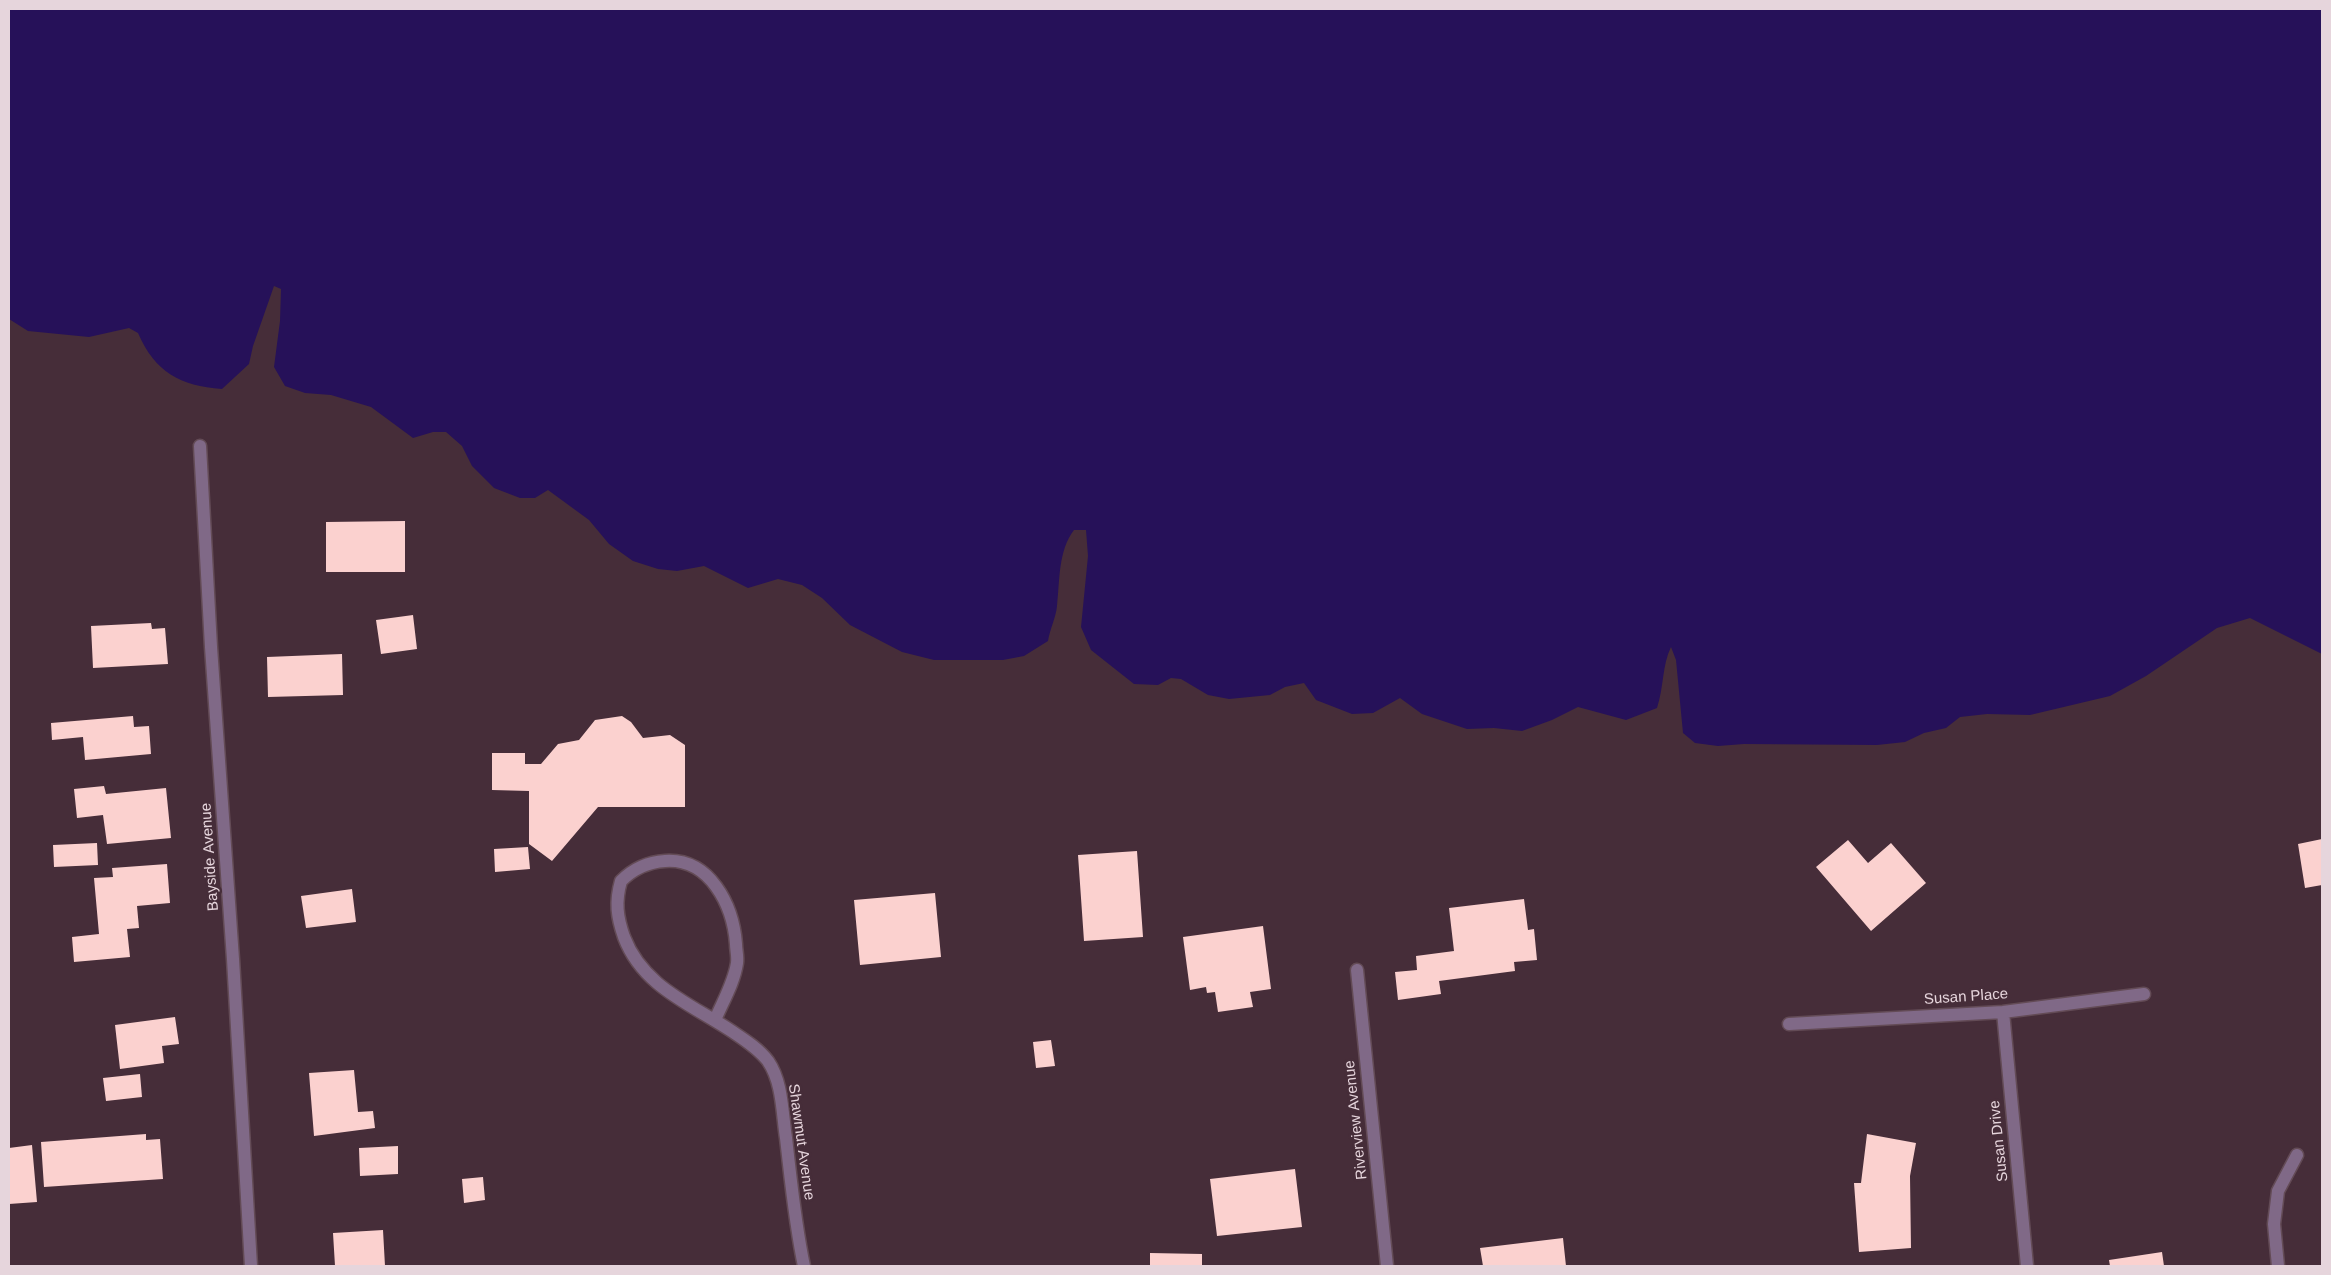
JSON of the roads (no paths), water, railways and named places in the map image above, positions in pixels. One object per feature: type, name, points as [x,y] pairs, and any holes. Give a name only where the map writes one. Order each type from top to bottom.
[{"type":"street","name":"Bayside Avenue","points":[[200,446],[251,1266]]},
{"type":"street","name":"Shawmut Avenue","points":[[715,1020],[732,984],[737,962],[734,923],[725,901],[705,874],[688,863],[659,861],[642,866],[621,881],[616,905],[618,921],[638,965],[665,991],[748,1042],[768,1061],[778,1083],[796,1223],[804,1266]]},
{"type":"street","name":"Riverview Avenue","points":[[1357,970],[1387,1266]]},
{"type":"street","name":"Susan Place","points":[[1789,1024],[2003,1012],[2144,994]]},
{"type":"street","name":"Susan Drive","points":[[2003,1012],[2028,1266]]},
{"type":"street","points":[[2278,1266],[2274,1224],[2278,1191],[2297,1155]]}]
